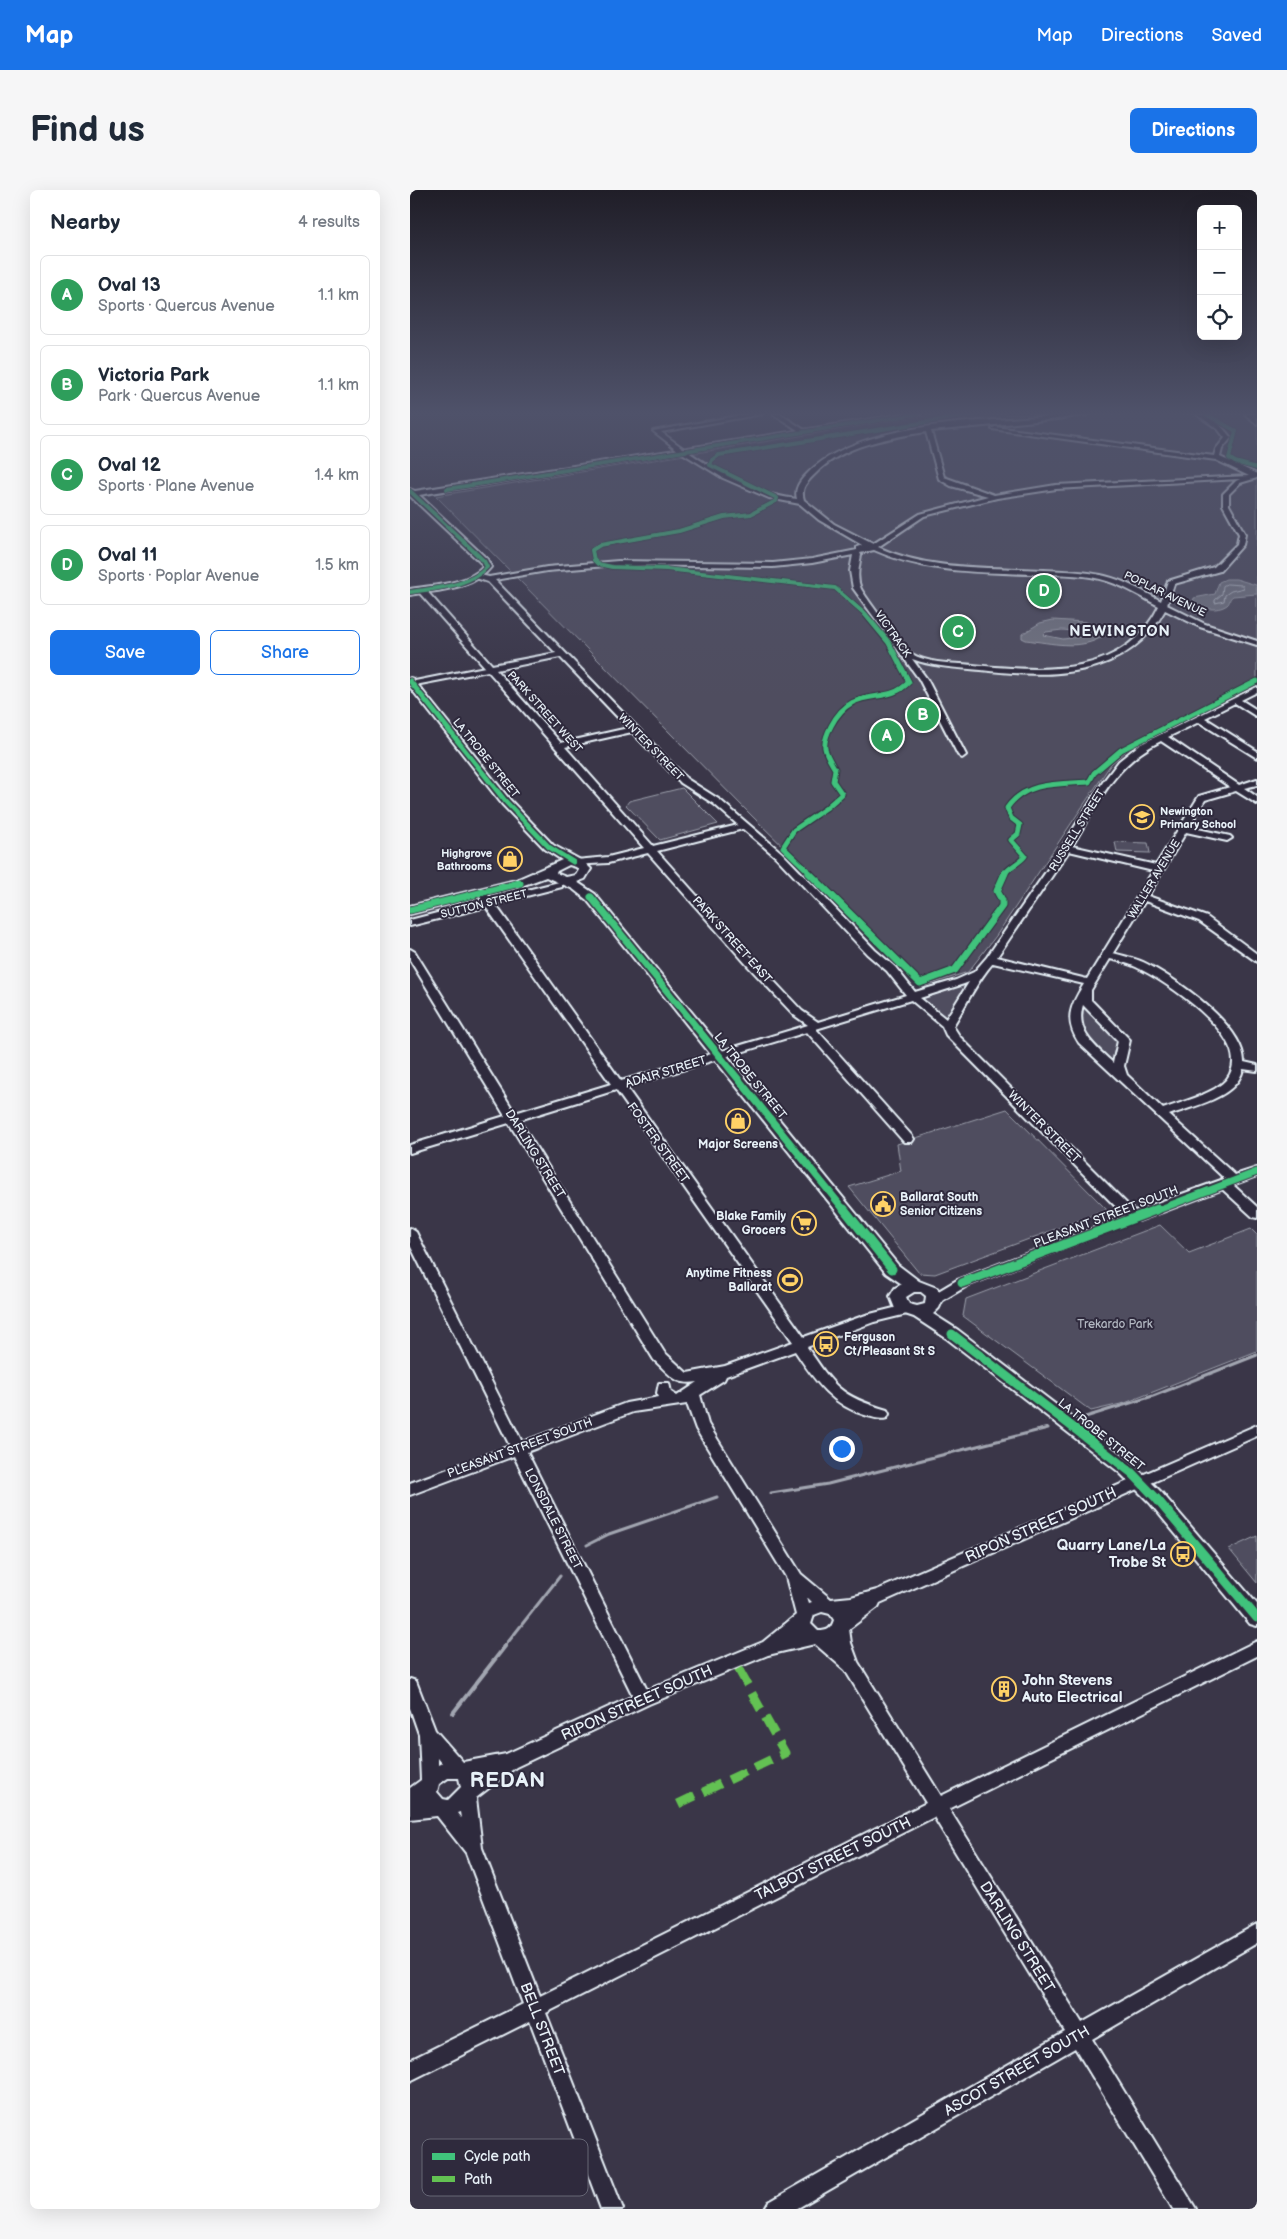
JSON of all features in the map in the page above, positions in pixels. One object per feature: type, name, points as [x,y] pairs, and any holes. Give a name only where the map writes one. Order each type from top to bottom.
[{"type":"main road","points":[[415,590],[459,582],[486,569],[487,565],[430,508]]},
{"type":"main road","name":"LA TROBE STREET","points":[[411,685],[506,802],[549,846],[574,863],[584,867],[592,897],[917,1299],[952,1334],[1108,1453],[1140,1481],[1257,1618]]},
{"type":"main road","name":"LA TROBE STREET","points":[[411,685],[493,796],[542,849],[552,868],[550,875],[592,897]]},
{"type":"main road","name":"SUTTON STREET","points":[[410,910],[520,883],[559,864],[574,863]]},
{"type":"main road","points":[[561,882],[576,879],[585,873]]},
{"type":"main road","name":"SUTTON STREET","points":[[520,883],[561,882]]},
{"type":"main road","name":"PLEASANT STREET SOUTH","points":[[1134,1217],[1229,1182]]},
{"type":"street","name":"POPLAR AVENUE","points":[[809,508],[816,515],[867,547],[912,561],[939,566],[1096,576],[1134,588],[1205,626],[1257,643]]},
{"type":"street","points":[[949,508],[922,515],[867,547],[858,555],[854,570],[857,588],[906,652],[923,679],[962,755]]},
{"type":"street","points":[[906,652],[917,659],[940,664],[1026,672],[1070,670],[1098,662],[1124,651],[1137,640],[1164,604],[1165,593],[1171,584],[1217,569],[1240,545],[1242,534],[1228,508]]},
{"type":"street","points":[[476,575],[490,579],[518,573],[590,565],[648,562],[757,566],[812,561],[867,547]]},
{"type":"street","name":"WINTER STREET","points":[[490,579],[684,781],[717,802],[784,860],[875,957],[895,986],[947,1026],[955,1037]]},
{"type":"street","name":"PARK STREET WEST","points":[[415,590],[491,668],[652,849]]},
{"type":"street","points":[[411,685],[561,654]]},
{"type":"street","name":"RUSSELL STREET","points":[[947,1026],[978,974],[991,959],[1066,848],[1107,782],[1122,763],[1138,750],[1257,689]]},
{"type":"street","points":[[1235,700],[1257,714]]},
{"type":"street","points":[[1199,718],[1257,755]]},
{"type":"street","points":[[560,746],[634,729]]},
{"type":"street","points":[[1162,737],[1257,801]]},
{"type":"street","name":"WALLER AVENUE","points":[[1257,782],[1203,797],[1088,987],[1075,1012],[1077,1029],[1088,1046],[1162,1113],[1229,1182],[1257,1214]]},
{"type":"street","points":[[574,863],[608,860],[743,826]]},
{"type":"street","points":[[1184,829],[1227,838]]},
{"type":"street","points":[[1066,848],[1159,869]]},
{"type":"street","name":"PARK STREET EAST","points":[[652,849],[796,1011],[813,1027],[908,1139]]},
{"type":"street","points":[[585,873],[608,860]]},
{"type":"street","name":"SUTTON STREET","points":[[410,923],[561,882]]},
{"type":"street","name":"FOSTER STREET","points":[[482,892],[835,1395],[857,1408],[882,1414]]},
{"type":"street","points":[[1142,898],[1181,909],[1203,919],[1257,959]]},
{"type":"street","name":"DARLING STREET","points":[[410,952],[659,1356],[684,1378]]},
{"type":"street","points":[[1108,955],[1138,964],[1178,987],[1225,1026],[1238,1047],[1241,1065],[1235,1076],[1224,1087],[1206,1097],[1162,1113]]},
{"type":"street","points":[[991,959],[1088,987],[1086,1000],[1089,1006],[1124,1040],[1118,1066],[1121,1076]]},
{"type":"street","name":"ADAIR STREET","points":[[410,1149],[966,980],[978,974]]},
{"type":"street","name":"WINTER STREET","points":[[910,997],[955,1037],[1134,1217]]},
{"type":"street","points":[[1241,1065],[1257,1068]]},
{"type":"street","name":"PLEASANT STREET SOUTH","points":[[1229,1182],[1257,1172]]},
{"type":"street","name":"PLEASANT STREET SOUTH","points":[[684,1378],[727,1371],[1134,1217]]},
{"type":"street","name":"LONSDALE STREET","points":[[410,1232],[643,1699]]},
{"type":"street","name":"DARLING STREET","points":[[659,1356],[665,1386]]},
{"type":"street","name":"PLEASANT STREET SOUTH","points":[[694,1393],[727,1371]]},
{"type":"street","points":[[701,1424],[686,1408],[665,1395],[665,1386],[670,1380],[684,1378],[693,1383],[695,1408],[701,1424],[794,1576],[840,1614],[842,1626],[831,1637],[818,1638],[805,1630],[804,1617],[794,1576]]},
{"type":"street","name":"PLEASANT STREET SOUTH","points":[[631,1407],[665,1386]]},
{"type":"street","points":[[674,1400],[685,1400],[694,1393]]},
{"type":"street","name":"PLEASANT STREET SOUTH","points":[[410,1490],[631,1407],[674,1400]]},
{"type":"street","name":"RIPON STREET SOUTH","points":[[828,1606],[860,1602],[880,1596],[1257,1430]]},
{"type":"street","name":"RIPON STREET SOUTH","points":[[842,1626],[880,1596]]},
{"type":"street","points":[[804,1617],[814,1607],[828,1606]]},
{"type":"street","name":"RIPON STREET SOUTH","points":[[766,1648],[792,1629],[804,1617]]},
{"type":"street","name":"DARLING STREET","points":[[842,1626],[850,1665],[1185,2209]]},
{"type":"street","name":"DARLING STREET","points":[[818,1638],[850,1665]]},
{"type":"street","name":"RIPON STREET SOUTH","points":[[468,1795],[510,1761],[643,1699],[766,1648],[818,1638]]},
{"type":"street","name":"TALBOT STREET SOUTH","points":[[410,2071],[1257,1648]]},
{"type":"street","points":[[410,1686],[428,1734],[429,1798],[440,1807]]},
{"type":"street","points":[[410,1811],[454,1806],[468,1795],[471,1787],[470,1779],[466,1774],[459,1770],[428,1734]]},
{"type":"street","name":"RIPON STREET SOUTH","points":[[459,1770],[510,1761]]},
{"type":"street","points":[[410,1799],[442,1771],[459,1770]]},
{"type":"street","name":"BELL STREET","points":[[468,1795],[473,1848],[585,2139]]},
{"type":"street","name":"BELL STREET","points":[[440,1807],[473,1848]]},
{"type":"street","name":"ASCOT STREET SOUTH","points":[[776,2209],[1257,1933]]},
{"type":"street","name":"BELL STREET","points":[[588,2148],[612,2209]]},
{"type":"green space","points":[[448,508],[1257,508],[1257,683],[1127,750],[1111,764],[996,936],[968,972],[925,986],[752,816]]},
{"type":"green space","points":[[682,788],[718,824],[660,840],[626,805],[629,801]]},
{"type":"green space","points":[[1115,842],[1148,843],[1150,853],[1117,852]]},
{"type":"green space","points":[[969,983],[946,1018],[943,1018],[922,1000],[925,996]]},
{"type":"green space","points":[[1081,1007],[1085,1007],[1120,1040],[1114,1062],[1111,1062],[1087,1039],[1083,1027]]},
{"type":"green space","points":[[1007,1109],[1107,1210],[935,1274],[919,1273],[849,1187],[901,1171],[897,1144]]},
{"type":"green space","name":"Trekardo Park","points":[[1160,1225],[1189,1253],[1251,1229],[1257,1235],[1257,1351],[1125,1403],[1091,1411],[963,1316],[966,1299]]},
{"type":"green space","points":[[1257,1536],[1257,1583],[1229,1549]]},
{"type":"water","points":[[1226,579],[1236,579],[1256,585],[1257,594],[1233,596],[1227,605],[1214,609],[1205,608],[1193,602],[1194,598],[1215,594],[1219,582]]},
{"type":"water","points":[[1053,620],[1086,622],[1101,628],[1103,636],[1095,641],[1076,645],[1056,644],[1022,638],[1022,634],[1040,623]],"holes":[[[1062,630],[1076,631],[1079,637],[1063,639],[1043,635],[1046,632]]]},
{"type":"waterway","points":[[1079,1419],[1153,1396],[1257,1355]]},
{"type":"waterway","points":[[771,1493],[828,1484],[1048,1428]]},
{"type":"waterway","points":[[587,1545],[609,1534],[717,1497]]},
{"type":"waterway","points":[[505,1646],[560,1576]]},
{"type":"waterway","points":[[453,1713],[506,1645]]},
{"type":"marked path","points":[[678,1804],[785,1753],[734,1661]]},
{"type":"cycle path","points":[[410,592],[463,582],[482,573],[487,567],[484,561],[428,508]]},
{"type":"cycle path","name":"VICTRACK","points":[[762,508],[751,514],[724,517],[679,531],[600,545],[592,550],[594,560],[598,564],[612,567],[666,569],[835,588],[857,605],[879,630],[889,643],[909,682],[897,691],[858,700],[849,703],[843,708],[834,721],[825,744],[826,756],[836,772],[833,781],[842,794],[826,808],[794,830],[785,841],[783,847],[920,983],[955,970],[1002,906],[1002,900],[997,891],[1007,870],[1020,863],[1025,856],[1011,840],[1018,834],[1020,825],[1011,818],[1007,808],[1013,799],[1032,788],[1089,782],[1094,773],[1121,750],[1257,681]]},
{"type":"cycle path","points":[[410,681],[506,802],[549,847],[573,862]]},
{"type":"cycle path","points":[[410,910],[520,883]]},
{"type":"cycle path","points":[[591,897],[892,1269]]},
{"type":"cycle path","points":[[962,1283],[1257,1172]]},
{"type":"cycle path","points":[[952,1334],[1132,1473],[1156,1498],[1257,1618]]},
{"type":"place","name":"Oval 11","points":[[1044,591]]},
{"type":"place","name":"Oval 12","points":[[958,632]]},
{"type":"place","name":"Victoria Park","points":[[923,715]]},
{"type":"place","name":"Oval 13","points":[[887,736]]},
{"type":"place","name":"Newington Primary School","points":[[1142,817]]},
{"type":"place","name":"Highgrove Bathrooms","points":[[510,859]]},
{"type":"place","name":"Major Screens","points":[[738,1121]]},
{"type":"place","name":"Ballarat South Senior Citizens","points":[[883,1204]]},
{"type":"place","name":"Blake Family Grocers","points":[[804,1223]]},
{"type":"place","name":"Anytime Fitness Ballarat","points":[[790,1280]]},
{"type":"place","name":"Ferguson Ct/Pleasant St S","points":[[826,1344]]},
{"type":"place","name":"Quarry Lane/La Trobe St","points":[[1183,1554]]},
{"type":"place","name":"John Stevens Auto Electrical","points":[[1004,1689]]},
{"type":"district","name":"NEWINGTON","points":[[1120,631]]},
{"type":"district","name":"REDAN","points":[[508,1780]]}]
